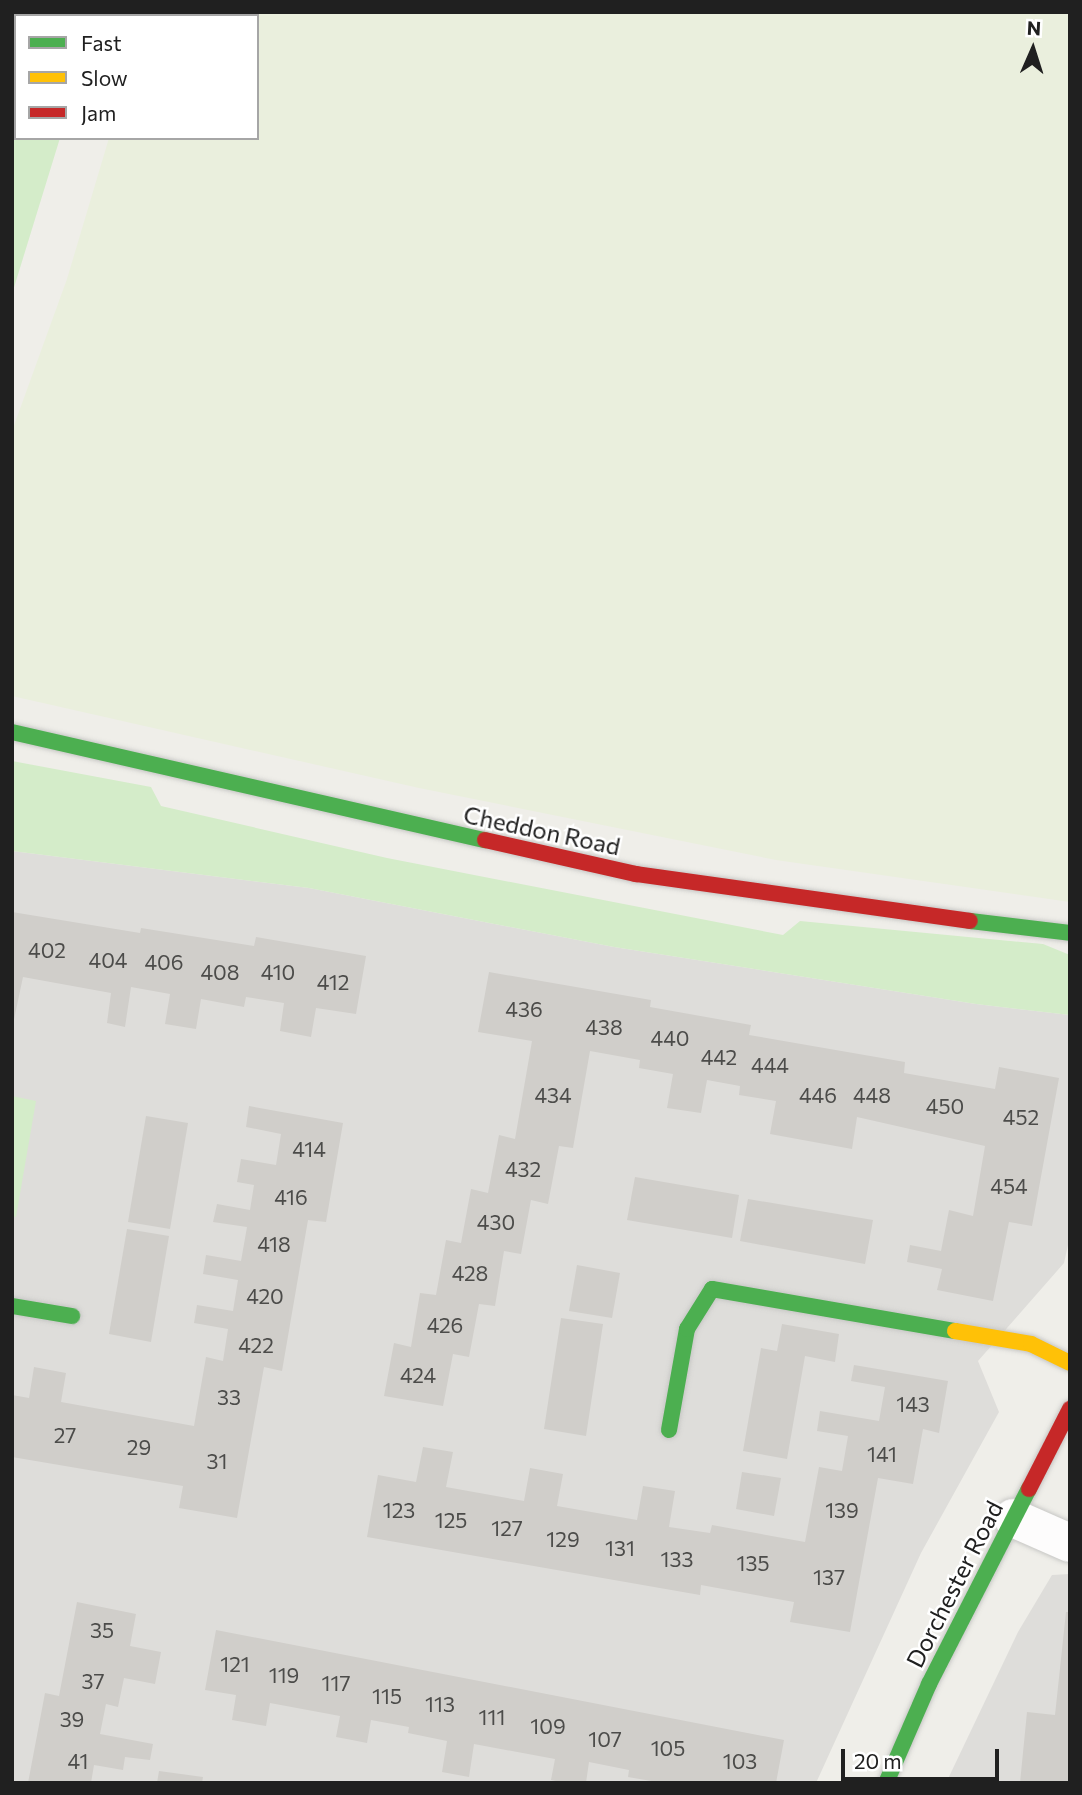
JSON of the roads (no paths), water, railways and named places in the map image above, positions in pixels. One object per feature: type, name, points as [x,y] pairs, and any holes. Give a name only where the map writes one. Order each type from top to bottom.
[{"type":"street","name":"Cheddon Road","points":[[12,732],[636,874],[855,908],[1070,933]]},
{"type":"street","points":[[669,1430],[687,1329],[712,1289],[1031,1344],[1070,1363]]},
{"type":"street","points":[[12,1306],[72,1316]]},
{"type":"street","name":"Dorchester Road","points":[[886,1783],[929,1684],[1070,1409]]},
{"type":"street","points":[[1013,1518],[1070,1543]]}]
